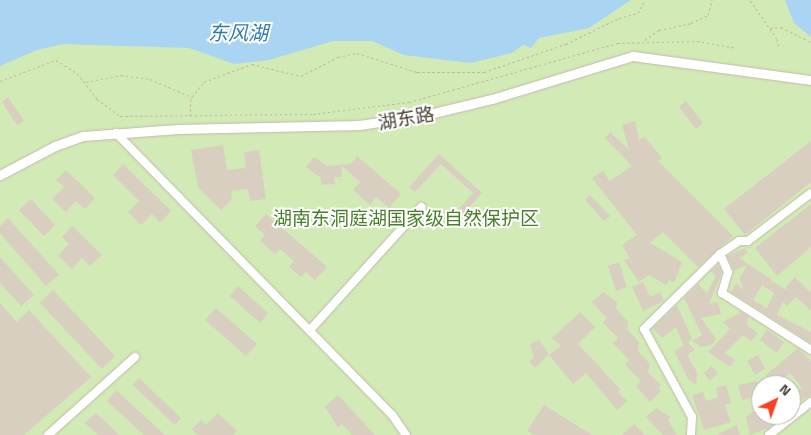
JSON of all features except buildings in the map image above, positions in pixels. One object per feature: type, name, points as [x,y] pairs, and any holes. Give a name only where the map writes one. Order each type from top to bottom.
[{"type":"street","name":"湖东路","points":[[0,175],[55,146],[84,136],[116,133],[359,126],[421,116],[492,99],[633,56],[811,80]]},
{"type":"street","points":[[116,133],[393,416],[406,435]]},
{"type":"street","points":[[691,435],[692,417],[644,329],[720,254],[739,241],[748,241],[811,193]]},
{"type":"street","points":[[310,330],[421,207]]},
{"type":"street","points":[[720,254],[728,272],[722,293],[811,350]]},
{"type":"street","points":[[48,435],[135,357]]},
{"type":"street","points":[[769,435],[811,402]]},
{"type":"path","points":[[190,117],[192,96],[204,82],[252,64],[301,76],[338,57],[357,53],[417,72],[484,72],[566,44],[619,18],[638,13],[645,0]]},
{"type":"path","points":[[643,41],[659,30],[691,23],[708,15],[712,0]]},
{"type":"path","points":[[750,0],[769,28],[779,49]]},
{"type":"path","points":[[769,28],[781,27],[811,42]]},
{"type":"path","points":[[0,81],[56,60],[86,82],[97,99],[120,116],[190,117],[381,108],[617,43],[697,40],[735,48]]},
{"type":"path","points":[[86,82],[121,75],[150,79],[192,96]]},
{"type":"green space","name":"湖南东洞庭湖国家级自然保护区","points":[[0,0],[811,0],[811,435],[0,435]]},
{"type":"water","name":"东风湖","points":[[0,0],[631,0],[589,28],[539,38],[531,48],[523,45],[512,53],[470,63],[404,55],[372,41],[333,41],[269,60],[234,64],[189,48],[63,44],[37,50],[0,66]]},
{"type":"water","points":[[785,0],[811,0],[811,37],[794,23]]}]
